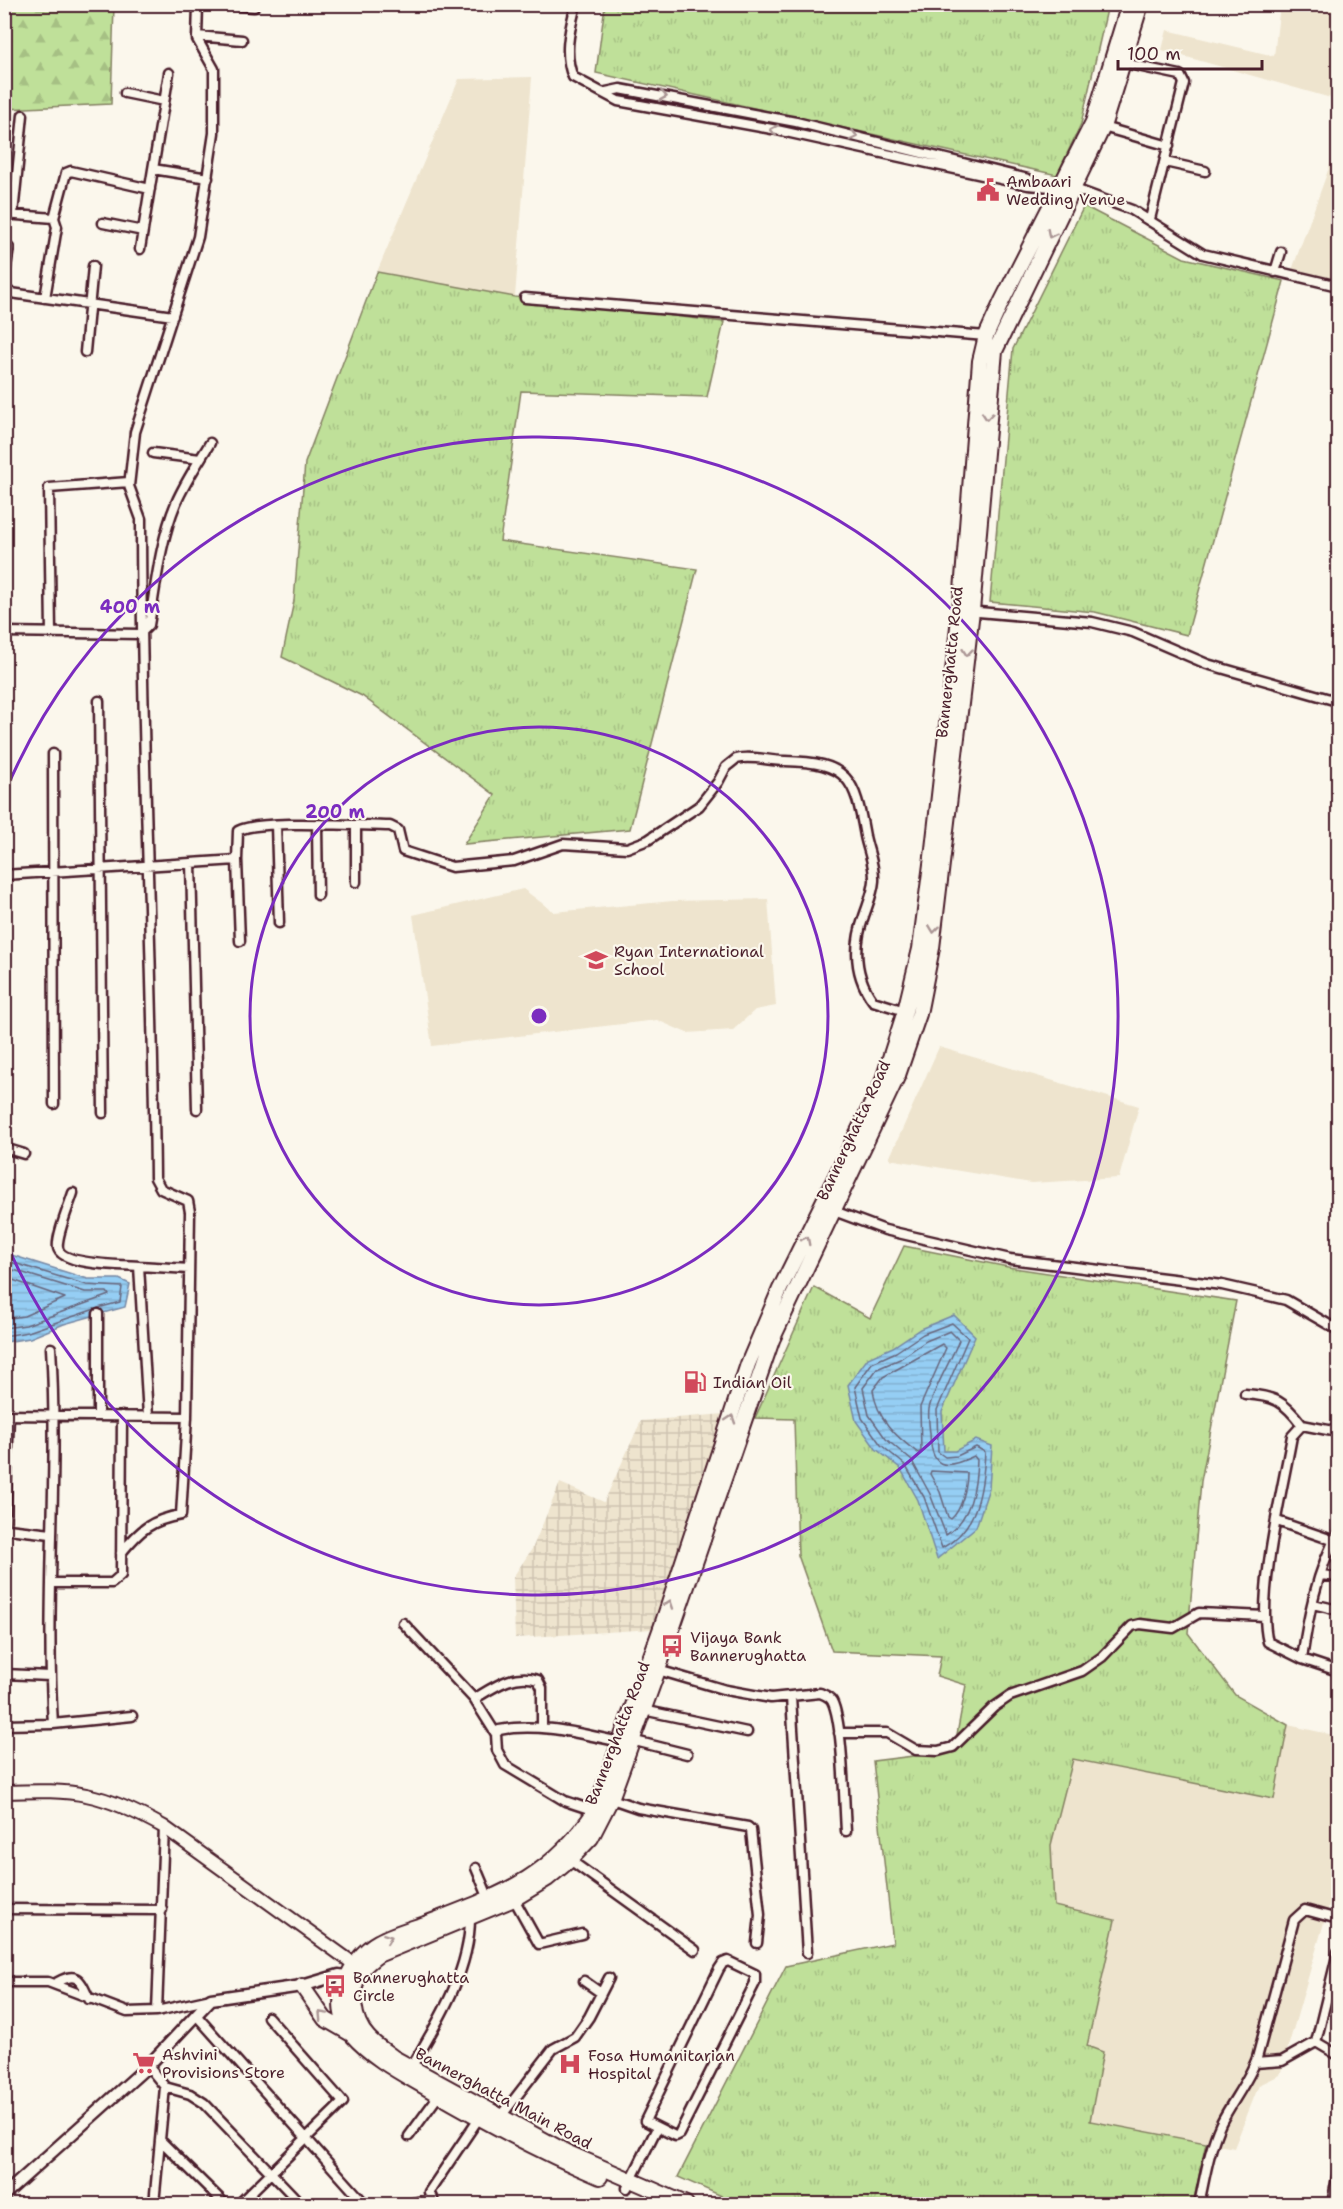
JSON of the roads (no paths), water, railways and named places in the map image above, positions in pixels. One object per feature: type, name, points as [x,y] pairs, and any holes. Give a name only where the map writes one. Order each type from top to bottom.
[{"type":"main road","name":"Bannerghatta Road","points":[[355,1972],[378,1955],[514,1899],[547,1879],[591,1838],[711,1499],[772,1340],[890,1095],[919,1014],[932,948],[994,351],[1068,188],[1093,122],[1119,67],[1129,4]]},
{"type":"main road","name":"Bannerghatta Road","points":[[626,1741],[644,1710],[658,1670],[711,1499],[748,1364],[780,1289],[882,1083],[905,1011],[924,915],[966,611],[977,383],[986,336],[1103,127],[1119,67],[1142,4]]},
{"type":"main road","points":[[4,1792],[67,1790],[86,1793],[134,1810],[164,1827],[355,1972],[342,2001],[344,2017],[351,2034]]},
{"type":"main road","name":"Bannerghatta Road","points":[[355,1972],[378,1942],[489,1899],[535,1875],[577,1838],[606,1796]]},
{"type":"main road","name":"Bannerghatta Main Road","points":[[355,1972],[353,2006],[359,2025],[369,2039],[497,2122],[570,2164],[686,2205]]},
{"type":"main road","name":"Bannerghatta Main Road","points":[[302,1986],[324,2019],[351,2034],[385,2063],[479,2118],[497,2122]]},
{"type":"main road","name":"Bannerghatta Main Road","points":[[628,2184],[661,2204]]},
{"type":"street","points":[[121,1553],[147,1526],[159,1519],[182,1515],[187,1417],[188,1201],[161,1189],[154,1178],[154,1023],[140,634],[141,519],[140,512],[131,496],[129,482],[135,432],[198,237],[208,178],[216,85],[214,69],[199,48],[198,4]]},
{"type":"street","points":[[218,4],[254,7]]},
{"type":"street","points":[[576,4],[569,29],[568,66],[573,77],[606,92],[618,101],[772,129],[1028,185],[1068,188],[1150,219],[1203,254],[1338,286]]},
{"type":"street","points":[[197,36],[242,40]]},
{"type":"street","points":[[1119,67],[1183,78],[1169,146],[1150,219]]},
{"type":"street","points":[[140,249],[169,73]]},
{"type":"street","points":[[606,92],[620,88],[796,122],[1028,179],[1037,184]]},
{"type":"street","points":[[125,93],[164,101]]},
{"type":"street","points":[[23,115],[9,214],[54,218]]},
{"type":"street","points":[[1103,127],[1169,146]]},
{"type":"street","points":[[1165,162],[1204,171]]},
{"type":"street","points":[[153,169],[208,178]]},
{"type":"street","points":[[45,298],[57,227],[54,218],[66,173],[71,171],[150,189]]},
{"type":"street","points":[[104,223],[143,231]]},
{"type":"street","points":[[4,280],[9,248]]},
{"type":"street","points":[[1275,272],[1281,252]]},
{"type":"street","points":[[85,352],[93,266]]},
{"type":"street","points":[[4,292],[173,316]]},
{"type":"street","points":[[525,298],[986,336]]},
{"type":"street","points":[[4,632],[140,634],[149,625],[166,531],[175,505],[210,443]]},
{"type":"street","points":[[153,453],[200,459]]},
{"type":"street","points":[[51,633],[49,488],[129,482]]},
{"type":"street","points":[[966,611],[1092,622],[1111,626],[1161,643],[1207,664],[1337,701]]},
{"type":"street","points":[[99,701],[104,1113]]},
{"type":"street","points":[[53,754],[54,1104]]},
{"type":"street","points":[[240,941],[237,860],[238,831],[243,827],[394,826],[403,851],[452,867],[514,861],[563,844],[627,848],[648,840],[699,806],[718,782],[726,767],[736,759],[804,762],[830,767],[847,779],[858,798],[874,871],[872,894],[863,917],[857,948],[858,974],[873,1001],[905,1011]]},
{"type":"street","points":[[276,825],[279,923]]},
{"type":"street","points":[[317,826],[318,895]]},
{"type":"street","points":[[356,826],[356,882]]},
{"type":"street","points":[[4,875],[100,867],[237,860]]},
{"type":"street","points":[[191,863],[196,1109]]},
{"type":"street","points":[[4,1148],[24,1154]]},
{"type":"street","points":[[73,1193],[58,1247],[60,1252],[70,1259],[82,1262],[189,1269]]},
{"type":"street","points":[[834,1211],[885,1230],[1010,1259],[1222,1285],[1257,1293],[1286,1300],[1338,1329]]},
{"type":"street","points":[[139,1266],[148,1416]]},
{"type":"street","points":[[98,1314],[98,1416]]},
{"type":"street","points":[[51,1348],[56,1415],[51,1534],[50,1676],[53,1724]]},
{"type":"street","points":[[1245,1394],[1260,1395],[1284,1403],[1302,1425],[1338,1432]]},
{"type":"street","points":[[51,1534],[8,1529],[5,1524],[7,1415],[187,1417]]},
{"type":"street","points":[[51,1583],[112,1583],[121,1575],[122,1416]]},
{"type":"street","points":[[1302,1425],[1292,1436],[1267,1583],[1265,1616],[1268,1642],[1302,1659],[1338,1671]]},
{"type":"street","points":[[1277,1521],[1337,1538],[1321,1575],[1307,1621],[1302,1659]]},
{"type":"street","points":[[1321,1575],[1338,1577]]},
{"type":"street","points":[[1313,1604],[1338,1610]]},
{"type":"street","points":[[839,1733],[887,1733],[916,1750],[938,1751],[953,1747],[994,1707],[1010,1696],[1082,1671],[1102,1657],[1132,1626],[1140,1624],[1173,1628],[1199,1613],[1265,1616]]},
{"type":"street","points":[[403,1623],[474,1699],[496,1734],[497,1750],[505,1765],[565,1801],[595,1811]]},
{"type":"street","points":[[658,1670],[735,1692],[771,1698],[820,1693],[828,1696],[832,1701],[839,1733],[846,1831]]},
{"type":"street","points":[[4,1674],[50,1676]]},
{"type":"street","points":[[474,1699],[498,1684],[516,1678],[538,1680],[542,1688],[542,1728]]},
{"type":"street","points":[[791,1697],[807,1953]]},
{"type":"street","points":[[644,1710],[747,1732]]},
{"type":"street","points":[[4,1725],[53,1724],[132,1716]]},
{"type":"street","points":[[496,1734],[499,1730],[516,1727],[542,1728],[626,1741],[687,1754]]},
{"type":"street","points":[[606,1796],[638,1808],[751,1830],[760,1915],[757,1943]]},
{"type":"street","points":[[157,2012],[164,1827]]},
{"type":"street","points":[[570,1860],[695,1950]]},
{"type":"street","points":[[476,1868],[489,1899]]},
{"type":"street","points":[[514,1899],[539,1944],[582,1934]]},
{"type":"street","points":[[4,1908],[162,1910]]},
{"type":"street","points":[[1199,2205],[1210,2153],[1220,2125],[1255,2063],[1294,1920],[1305,1910],[1338,1919]]},
{"type":"street","points":[[411,2068],[436,2024],[464,1962],[470,1933],[470,1918]]},
{"type":"street","points":[[1255,2063],[1282,2061],[1316,2042],[1338,1952]]},
{"type":"street","points":[[728,1962],[755,1974],[755,1983],[679,2134],[675,2136],[657,2128],[647,2123],[646,2119],[723,1963],[728,1962]]},
{"type":"street","points":[[4,1966],[5,1982],[54,1984],[126,2012],[157,2012],[211,1999],[302,1986],[355,1972]]},
{"type":"street","points":[[54,1984],[66,1977],[76,1977],[82,1982],[89,1999]]},
{"type":"street","points":[[497,2122],[553,2049],[575,2037],[609,1978]]},
{"type":"street","points":[[584,1981],[602,1993]]},
{"type":"street","points":[[4,2195],[148,2066],[211,1999]]},
{"type":"street","points":[[196,2015],[365,2205]]},
{"type":"street","points":[[238,2205],[308,2139],[343,2102],[340,2095],[268,2017]]},
{"type":"street","points":[[1316,2042],[1338,2055]]},
{"type":"street","points":[[148,2066],[165,2087],[190,2094],[204,2103],[301,2205]]},
{"type":"street","points":[[154,2205],[165,2087]]},
{"type":"street","points":[[409,2136],[439,2095]]},
{"type":"street","points":[[409,2205],[433,2202],[429,2192],[479,2118]]},
{"type":"street","points":[[628,2184],[657,2128]]},
{"type":"street","points":[[160,2140],[225,2205]]},
{"type":"street","points":[[1332,2205],[1338,2172]]},
{"type":"water","points":[[5,1253],[88,1279],[119,1279],[130,1284],[125,1307],[64,1324],[30,1338],[5,1342]]},
{"type":"water","points":[[954,1315],[975,1336],[942,1412],[944,1451],[955,1451],[976,1440],[992,1446],[989,1488],[976,1527],[937,1559],[918,1500],[900,1468],[876,1449],[856,1421],[848,1385],[868,1358],[893,1347],[920,1329]]},
{"type":"place","name":"Ambaari Wedding Venue","points":[[988,190]]},
{"type":"place","name":"Ryan International School","points":[[596,960]]},
{"type":"place","name":"Indian Oil","points":[[695,1382]]},
{"type":"place","name":"Vijaya Bank Bannerughatta","points":[[672,1646]]},
{"type":"place","name":"Bannerughatta Circle","points":[[335,1986]]},
{"type":"place","name":"Ashvini Provisions Store","points":[[144,2063]]},
{"type":"place","name":"Fosa Humanitarian Hospital","points":[[570,2064]]}]
